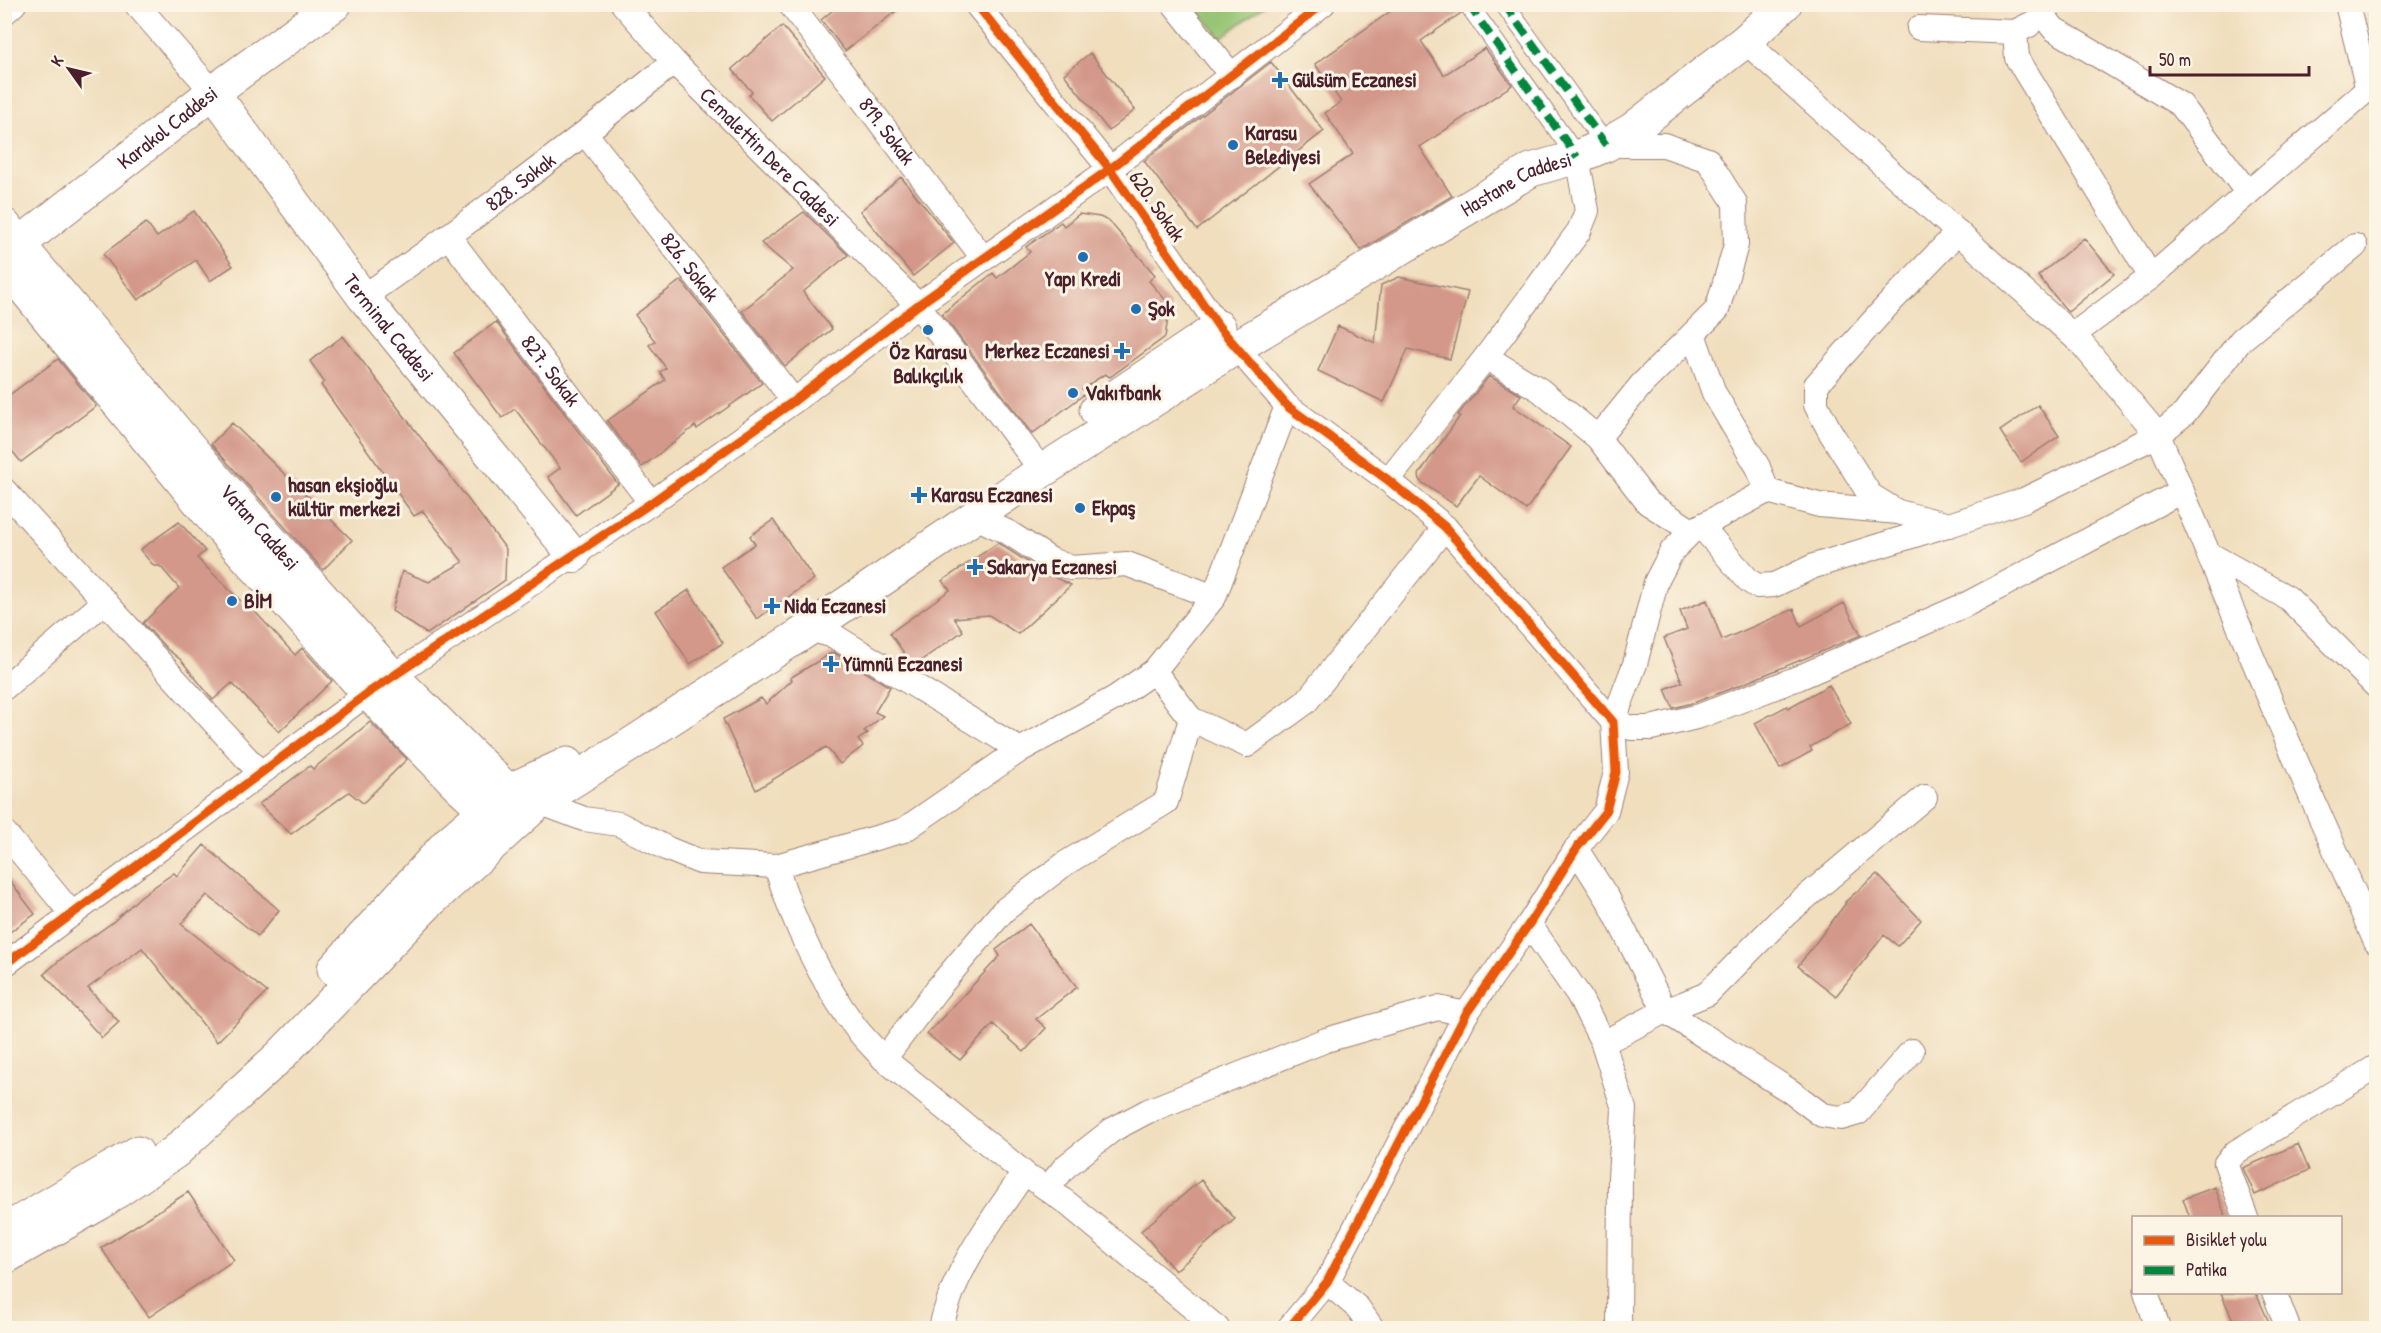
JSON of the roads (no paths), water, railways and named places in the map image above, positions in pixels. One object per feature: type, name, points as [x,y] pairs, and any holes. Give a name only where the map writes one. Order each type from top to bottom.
[{"type":"main road","name":"Karakol Caddesi","points":[[8,247],[213,92],[335,4]]},
{"type":"main road","name":"Hastane Caddesi","points":[[1036,463],[1227,337],[1531,170],[1592,151],[1633,129],[1745,41],[1785,4]]},
{"type":"main road","name":"Vatan Caddesi","points":[[8,247],[218,525],[380,685],[458,785],[501,811]]},
{"type":"main road","points":[[4,1258],[100,1203],[175,1152],[280,1056],[426,905],[501,811],[539,802],[809,629],[976,517],[1036,463]]},
{"type":"main road","points":[[4,1231],[138,1152],[226,1081],[342,961],[448,843],[501,811],[570,763],[894,550],[1036,463]]},
{"type":"street","points":[[4,13],[14,4]]},
{"type":"street","points":[[136,4],[213,92]]},
{"type":"street","name":"Cemalettin Dere Caddesi","points":[[623,4],[674,62],[918,305],[1036,463]]},
{"type":"street","name":"819. Sokak","points":[[790,4],[984,259]]},
{"type":"street","name":"620. Sokak","points":[[976,4],[1110,169],[1227,337],[1287,406],[1388,480],[1445,527],[1614,722]]},
{"type":"street","points":[[1174,4],[1232,76]]},
{"type":"street","points":[[1468,4],[1592,151]]},
{"type":"street","points":[[1388,480],[1486,357],[1579,231],[1587,211],[1592,151],[1504,4]]},
{"type":"street","points":[[2073,335],[2151,277],[2372,86],[2347,4]]},
{"type":"street","points":[[1919,28],[2015,32],[2034,22],[2043,8],[2054,29],[2181,105],[2248,193]]},
{"type":"street","points":[[4,965],[380,685],[574,556],[794,401],[918,305],[1110,169],[1232,76],[1307,9]]},
{"type":"street","points":[[2015,32],[2018,58],[2151,277]]},
{"type":"street","points":[[1745,41],[2073,335],[2158,435],[2376,942]]},
{"type":"street","name":"828. Sokak","points":[[363,297],[449,237],[585,134],[674,62]]},
{"type":"street","name":"Terminal Caddesi","points":[[213,92],[363,297],[574,556]]},
{"type":"street","name":"826. Sokak","points":[[585,134],[794,401]]},
{"type":"street","points":[[1592,151],[1664,145],[1708,160],[1735,203],[1736,245],[1717,310],[1642,384],[1598,438]]},
{"type":"street","points":[[1898,512],[1870,495],[1831,434],[1816,405],[1816,385],[1885,308],[1958,232]]},
{"type":"street","name":"827. Sokak","points":[[449,237],[651,503]]},
{"type":"street","points":[[1486,357],[1540,390],[1598,438],[1648,503],[1696,529],[1749,581],[1757,586],[1774,585],[1814,566],[2024,500],[2158,435],[2184,414],[2241,340],[2355,246]]},
{"type":"street","points":[[1693,334],[1714,393],[1758,467],[1767,491]]},
{"type":"street","points":[[539,802],[584,819],[619,824],[668,849],[700,862],[776,866],[904,830],[1020,750],[1115,698],[1154,671],[1214,597],[1287,406]]},
{"type":"street","points":[[4,490],[260,773]]},
{"type":"street","points":[[1289,1329],[1327,1282],[1466,1014],[1529,924],[1576,849],[1606,811],[1616,772],[1614,722],[1635,664],[1656,582],[1672,551],[1696,529],[1767,491],[1819,505],[1898,512],[1949,525]]},
{"type":"street","points":[[1614,722],[1632,728],[1651,728],[1700,716],[1798,678],[1966,604],[2182,491]]},
{"type":"street","points":[[976,517],[1009,533],[1051,560],[1071,568],[1127,564],[1214,597]]},
{"type":"street","points":[[1154,671],[1191,719],[1247,745],[1306,702],[1445,527]]},
{"type":"street","points":[[2209,554],[2288,598],[2376,686]]},
{"type":"street","points":[[4,688],[105,601]]},
{"type":"street","points":[[809,629],[834,636],[1020,750]]},
{"type":"street","points":[[884,1059],[937,989],[1003,911],[1066,863],[1166,802],[1191,719]]},
{"type":"street","points":[[1603,1043],[1665,1011],[1707,994],[1786,914],[1925,797]]},
{"type":"street","points":[[4,832],[72,914]]},
{"type":"street","points":[[1576,849],[1608,899],[1665,1011],[1790,1091],[1822,1115],[1840,1118],[1858,1113],[1911,1051]]},
{"type":"street","points":[[776,866],[789,907],[819,968],[853,1025],[884,1059],[1024,1173],[1048,1188],[1217,1329]]},
{"type":"street","points":[[1529,924],[1578,994],[1603,1043],[1624,1109],[1620,1178],[1619,1329]]},
{"type":"street","points":[[1048,1188],[1065,1167],[1112,1130],[1148,1111],[1326,1040],[1438,1008],[1466,1014]]},
{"type":"street","points":[[2245,1216],[2226,1163],[2236,1152],[2376,1067]]},
{"type":"street","points":[[941,1329],[946,1304],[975,1245],[1024,1173]]},
{"type":"street","points":[[1327,1282],[1358,1308],[1372,1329]]},
{"type":"street","points":[[2146,1294],[2158,1329]]},
{"type":"street","points":[[2274,1294],[2288,1329]]},
{"type":"place","name":"Gülsüm Eczanesi","points":[[1280,80]]},
{"type":"place","name":"Karasu Belediyesi","points":[[1233,145]]},
{"type":"place","name":"Yapı Kredi","points":[[1083,257]]},
{"type":"place","name":"Şok","points":[[1136,309]]},
{"type":"place","name":"Öz Karasu Balıkçılık","points":[[928,330]]},
{"type":"place","name":"Merkez Eczanesi","points":[[1122,351]]},
{"type":"place","name":"Vakıfbank","points":[[1073,393]]},
{"type":"place","name":"Karasu Eczanesi","points":[[919,495]]},
{"type":"place","name":"hasan ekşioğlu kültür merkezi","points":[[276,497]]},
{"type":"place","name":"Ekpaş","points":[[1080,508]]},
{"type":"place","name":"Sakarya Eczanesi","points":[[975,567]]},
{"type":"place","name":"BİM","points":[[232,601]]},
{"type":"place","name":"Nida Eczanesi","points":[[772,606]]},
{"type":"place","name":"Yümnü Eczanesi","points":[[831,664]]}]
